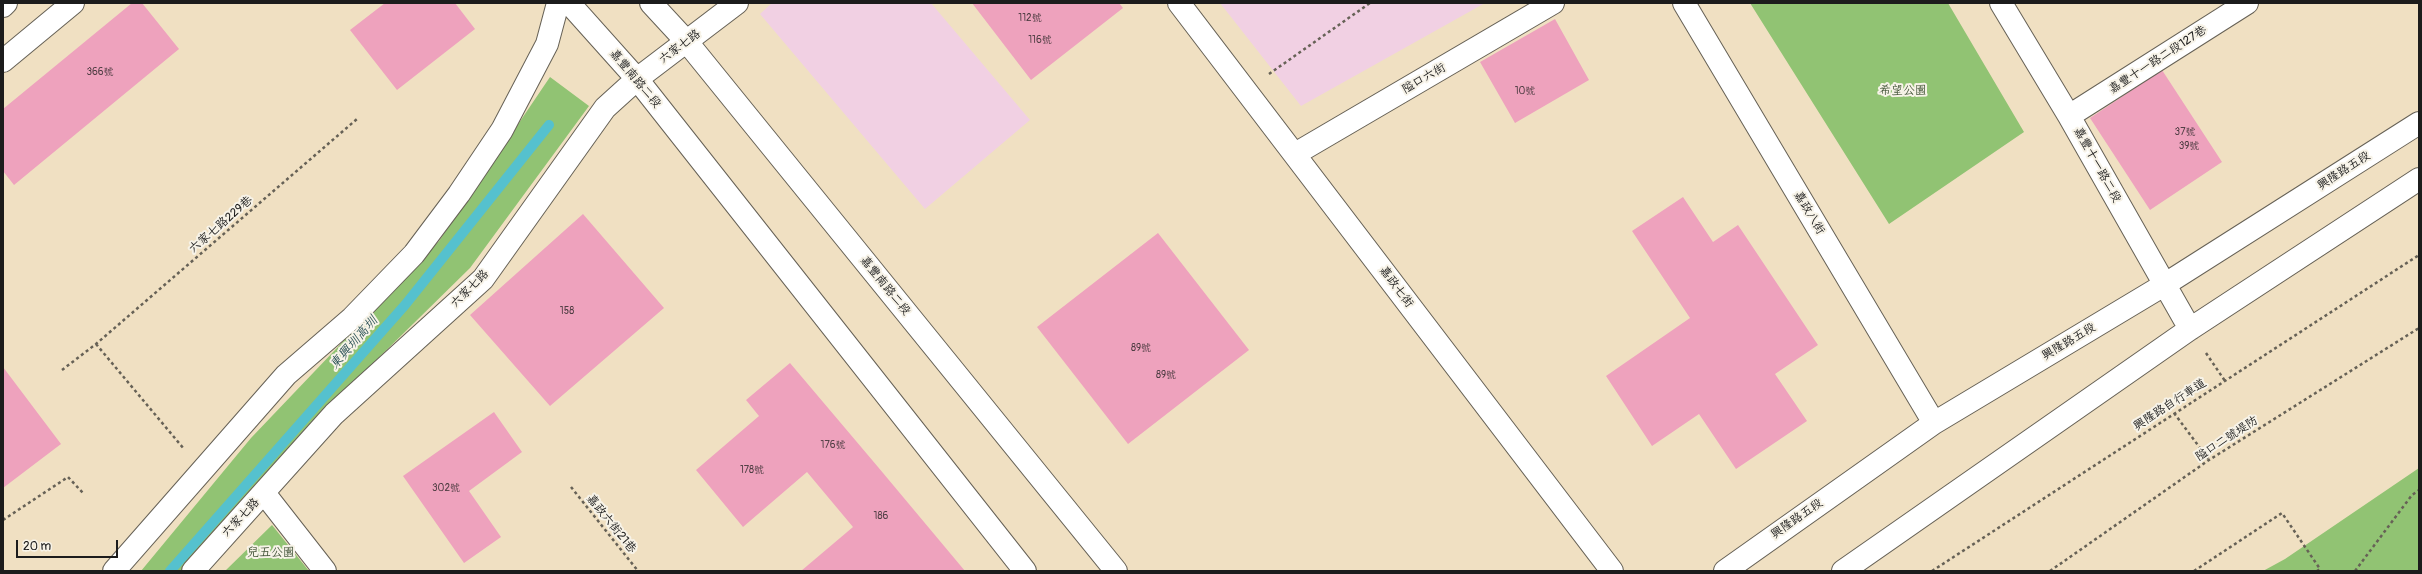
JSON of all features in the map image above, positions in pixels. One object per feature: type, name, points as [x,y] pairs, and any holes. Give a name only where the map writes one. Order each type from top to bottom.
[{"type":"street","points":[[3,6],[6,3]]},
{"type":"street","points":[[3,61],[73,3]]},
{"type":"street","points":[[114,571],[286,375],[352,318],[414,254],[459,194],[502,130],[547,44],[558,3]]},
{"type":"street","name":"嘉豐南路二段","points":[[569,3],[637,80],[1025,571]]},
{"type":"street","name":"嘉豐南路二段","points":[[651,3],[687,42],[1116,571]]},
{"type":"street","name":"六家七路","points":[[193,571],[334,414],[483,279],[605,108],[637,80],[737,3]]},
{"type":"street","name":"嘉政七街","points":[[1179,3],[1612,571]]},
{"type":"street","name":"隘口六街","points":[[1295,154],[1553,3]]},
{"type":"street","name":"嘉政八街","points":[[1684,3],[1934,423]]},
{"type":"street","name":"嘉豐十一路二段","points":[[2001,3],[2069,116],[2190,329]]},
{"type":"street","name":"嘉豐十一路二段127巷","points":[[2069,116],[2247,3]]},
{"type":"street","name":"興隆路五段","points":[[1724,571],[1934,423],[2164,285],[2419,123]]},
{"type":"street","points":[[1843,571],[2190,329],[2419,179]]},
{"type":"street","points":[[264,493],[325,571]]},
{"type":"path","points":[[1245,90],[1370,3]]},
{"type":"path","name":"六家七路229巷","points":[[62,370],[96,344],[357,119]]},
{"type":"path","name":"興隆路自行車道","points":[[1932,571],[2174,412],[2225,381],[2419,255]]},
{"type":"path","name":"隘口二號堤防","points":[[2050,571],[2209,460],[2419,328]]},
{"type":"path","points":[[2190,329],[2225,381]]},
{"type":"path","points":[[96,344],[202,471]]},
{"type":"path","points":[[2174,412],[2209,460]]},
{"type":"path","points":[[3,520],[68,477],[83,494]]},
{"type":"path","name":"嘉政六街21巷","points":[[571,487],[638,571]]},
{"type":"path","points":[[2355,571],[2412,495],[2419,490]]},
{"type":"path","points":[[2194,571],[2282,513],[2320,569],[2317,571]]},
{"type":"shaded area","points":[[772,3],[931,3],[1030,120],[925,209],[760,14]]},
{"type":"shaded area","points":[[1220,3],[1485,3],[1301,106]]},
{"type":"green space","name":"希望公園","points":[[1750,3],[1948,3],[2024,132],[1889,224]]},
{"type":"green space","points":[[550,77],[589,106],[470,268],[301,434],[182,571],[141,571],[251,438],[439,241]]},
{"type":"green space","points":[[2419,468],[2419,571],[2263,571],[2285,559]]},
{"type":"green space","name":"兒五公園","points":[[272,525],[309,571],[225,571]]},
{"type":"building","points":[[132,3],[142,3],[179,49],[14,185],[3,171],[3,109]]},
{"type":"building","points":[[385,3],[455,3],[475,29],[397,90],[350,30]]},
{"type":"building","points":[[972,3],[1119,3],[1123,8],[1031,80]]},
{"type":"building","points":[[1555,19],[1589,80],[1515,123],[1480,62]]},
{"type":"building","points":[[2162,70],[2222,162],[2150,210],[2090,118]]},
{"type":"building","points":[[1683,197],[1713,242],[1738,225],[1818,345],[1775,374],[1807,421],[1736,469],[1699,414],[1652,446],[1606,376],[1690,318],[1632,231]]},
{"type":"building","points":[[583,214],[664,308],[550,406],[470,315]]},
{"type":"building","points":[[1158,233],[1249,350],[1128,444],[1037,327]]},
{"type":"building","points":[[790,363],[965,571],[801,571],[853,527],[807,472],[743,527],[696,470],[759,416],[746,400]]},
{"type":"building","points":[[3,367],[61,444],[3,488]]},
{"type":"building","points":[[494,412],[522,452],[469,491],[501,537],[464,563],[403,476]]},
{"type":"waterway","name":"東興圳高圳","points":[[170,571],[405,305],[549,125]]}]
